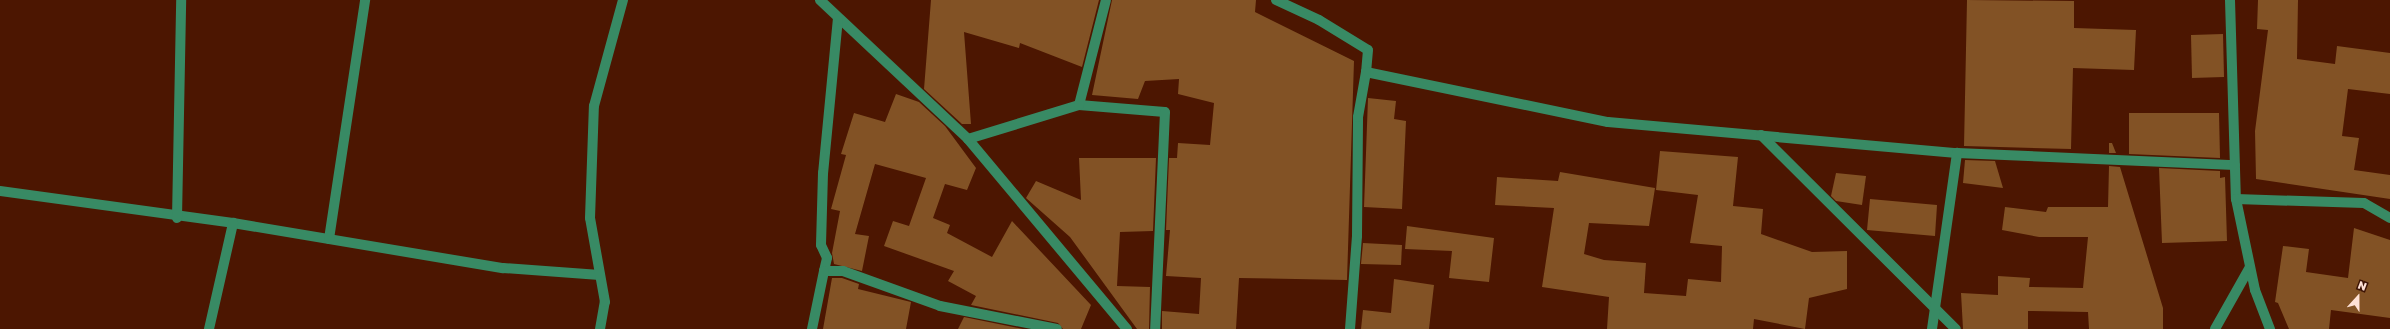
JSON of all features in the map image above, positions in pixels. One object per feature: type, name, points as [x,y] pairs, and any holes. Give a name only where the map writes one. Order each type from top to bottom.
[{"type":"street","points":[[177,218],[180,0]]},
{"type":"street","points":[[329,239],[365,0]]},
{"type":"street","points":[[600,329],[605,302],[590,218],[594,106],[623,0]]},
{"type":"street","points":[[820,0],[968,139],[1127,329]]},
{"type":"street","points":[[1079,105],[1106,0]]},
{"type":"street","points":[[1276,0],[1319,20],[1368,50],[1366,72],[1358,117],[1357,236],[1350,329]]},
{"type":"street","points":[[2230,0],[2236,199],[2250,267],[2270,329]]},
{"type":"street","points":[[812,329],[827,258],[821,245],[823,173],[838,18]]},
{"type":"street","points":[[1366,72],[1608,122],[1957,153],[2235,164]]},
{"type":"street","points":[[968,139],[1079,105],[1165,112],[1155,329]]},
{"type":"street","points":[[1761,135],[1935,313],[1956,329]]},
{"type":"street","points":[[1932,329],[1957,153]]},
{"type":"street","points":[[0,190],[177,218],[233,223],[503,268],[600,275]]},
{"type":"street","points":[[2236,199],[2364,203],[2390,218]]},
{"type":"street","points":[[209,329],[233,223]]},
{"type":"street","points":[[2216,329],[2250,267]]},
{"type":"street","points":[[824,271],[843,271],[940,306],[1057,329]]},
{"type":"building","points":[[931,0],[1099,0],[1082,67],[1020,43],[1019,48],[964,32],[971,124],[962,124],[924,89]]},
{"type":"building","points":[[1112,0],[1256,0],[1255,12],[1354,61],[1347,280],[1239,278],[1236,329],[1162,329],[1162,311],[1199,314],[1201,278],[1166,276],[1170,230],[1166,230],[1169,158],[1177,158],[1178,143],[1210,145],[1214,103],[1178,94],[1179,79],[1145,81],[1138,99],[1092,95]]},
{"type":"building","points":[[1967,0],[2074,1],[2074,28],[2136,30],[2134,70],[2073,68],[2071,149],[1964,146]]},
{"type":"building","points":[[2258,0],[2298,0],[2297,59],[2335,64],[2337,46],[2390,53],[2390,94],[2348,89],[2342,136],[2359,138],[2354,170],[2390,175],[2390,199],[2256,179],[2255,131],[2268,30],[2257,29]]},
{"type":"building","points":[[2223,34],[2224,77],[2192,78],[2191,35]]},
{"type":"building","points":[[896,94],[919,102],[945,126],[976,168],[967,190],[945,184],[933,218],[950,225],[947,233],[992,257],[1012,221],[1091,305],[1081,329],[1063,329],[1058,323],[971,305],[976,296],[948,281],[954,271],[884,246],[893,221],[909,226],[926,178],[875,164],[855,234],[869,236],[862,271],[834,264],[832,253],[840,211],[831,209],[846,155],[841,154],[854,113],[885,122]]},
{"type":"building","points":[[1368,98],[1396,101],[1394,119],[1406,121],[1402,209],[1364,207]]},
{"type":"building","points":[[2129,113],[2219,113],[2220,158],[2129,154]]},
{"type":"building","points":[[2109,143],[2112,143],[2116,153],[2109,153]]},
{"type":"building","points":[[1660,151],[1738,157],[1733,206],[1763,209],[1761,234],[1812,252],[1847,251],[1847,289],[1809,298],[1805,329],[1754,319],[1753,329],[1607,329],[1609,297],[1542,287],[1554,208],[1495,205],[1497,177],[1558,181],[1560,172],[1655,188],[1649,226],[1589,223],[1584,254],[1604,260],[1646,263],[1644,293],[1686,296],[1688,279],[1721,282],[1722,246],[1690,243],[1698,195],[1656,190]]},
{"type":"building","points":[[1079,158],[1156,158],[1153,231],[1120,232],[1117,286],[1150,287],[1149,329],[1137,329],[1070,237],[1026,198],[1036,181],[1081,200]]},
{"type":"building","points":[[1965,160],[1995,161],[2003,188],[1963,183]]},
{"type":"building","points":[[2109,166],[2120,167],[2163,308],[2163,329],[2089,329],[2088,312],[2028,311],[2028,329],[1963,329],[1961,293],[1998,295],[1998,276],[2030,278],[2029,287],[2083,288],[2088,237],[2039,237],[2002,230],[2005,207],[2046,212],[2048,207],[2108,207]]},
{"type":"building","points":[[2159,168],[2220,171],[2220,178],[2225,177],[2227,241],[2162,243]]},
{"type":"building","points":[[1836,173],[1866,176],[1862,205],[1836,201],[1831,196]]},
{"type":"building","points":[[1870,199],[1937,205],[1935,236],[1867,230]]},
{"type":"building","points":[[1407,226],[1494,238],[1489,282],[1449,278],[1452,251],[1405,249]]},
{"type":"building","points":[[2354,228],[2390,240],[2390,318],[2331,310],[2329,329],[2289,329],[2278,303],[2275,302],[2283,246],[2309,249],[2306,272],[2348,278]]},
{"type":"building","points":[[1363,243],[1402,245],[1401,265],[1361,264]]},
{"type":"building","points":[[832,278],[842,278],[859,284],[858,289],[911,302],[906,329],[823,329]]},
{"type":"building","points":[[1394,279],[1434,285],[1429,329],[1361,329],[1363,310],[1391,313]]},
{"type":"building","points":[[964,317],[1023,329],[958,329]]}]
